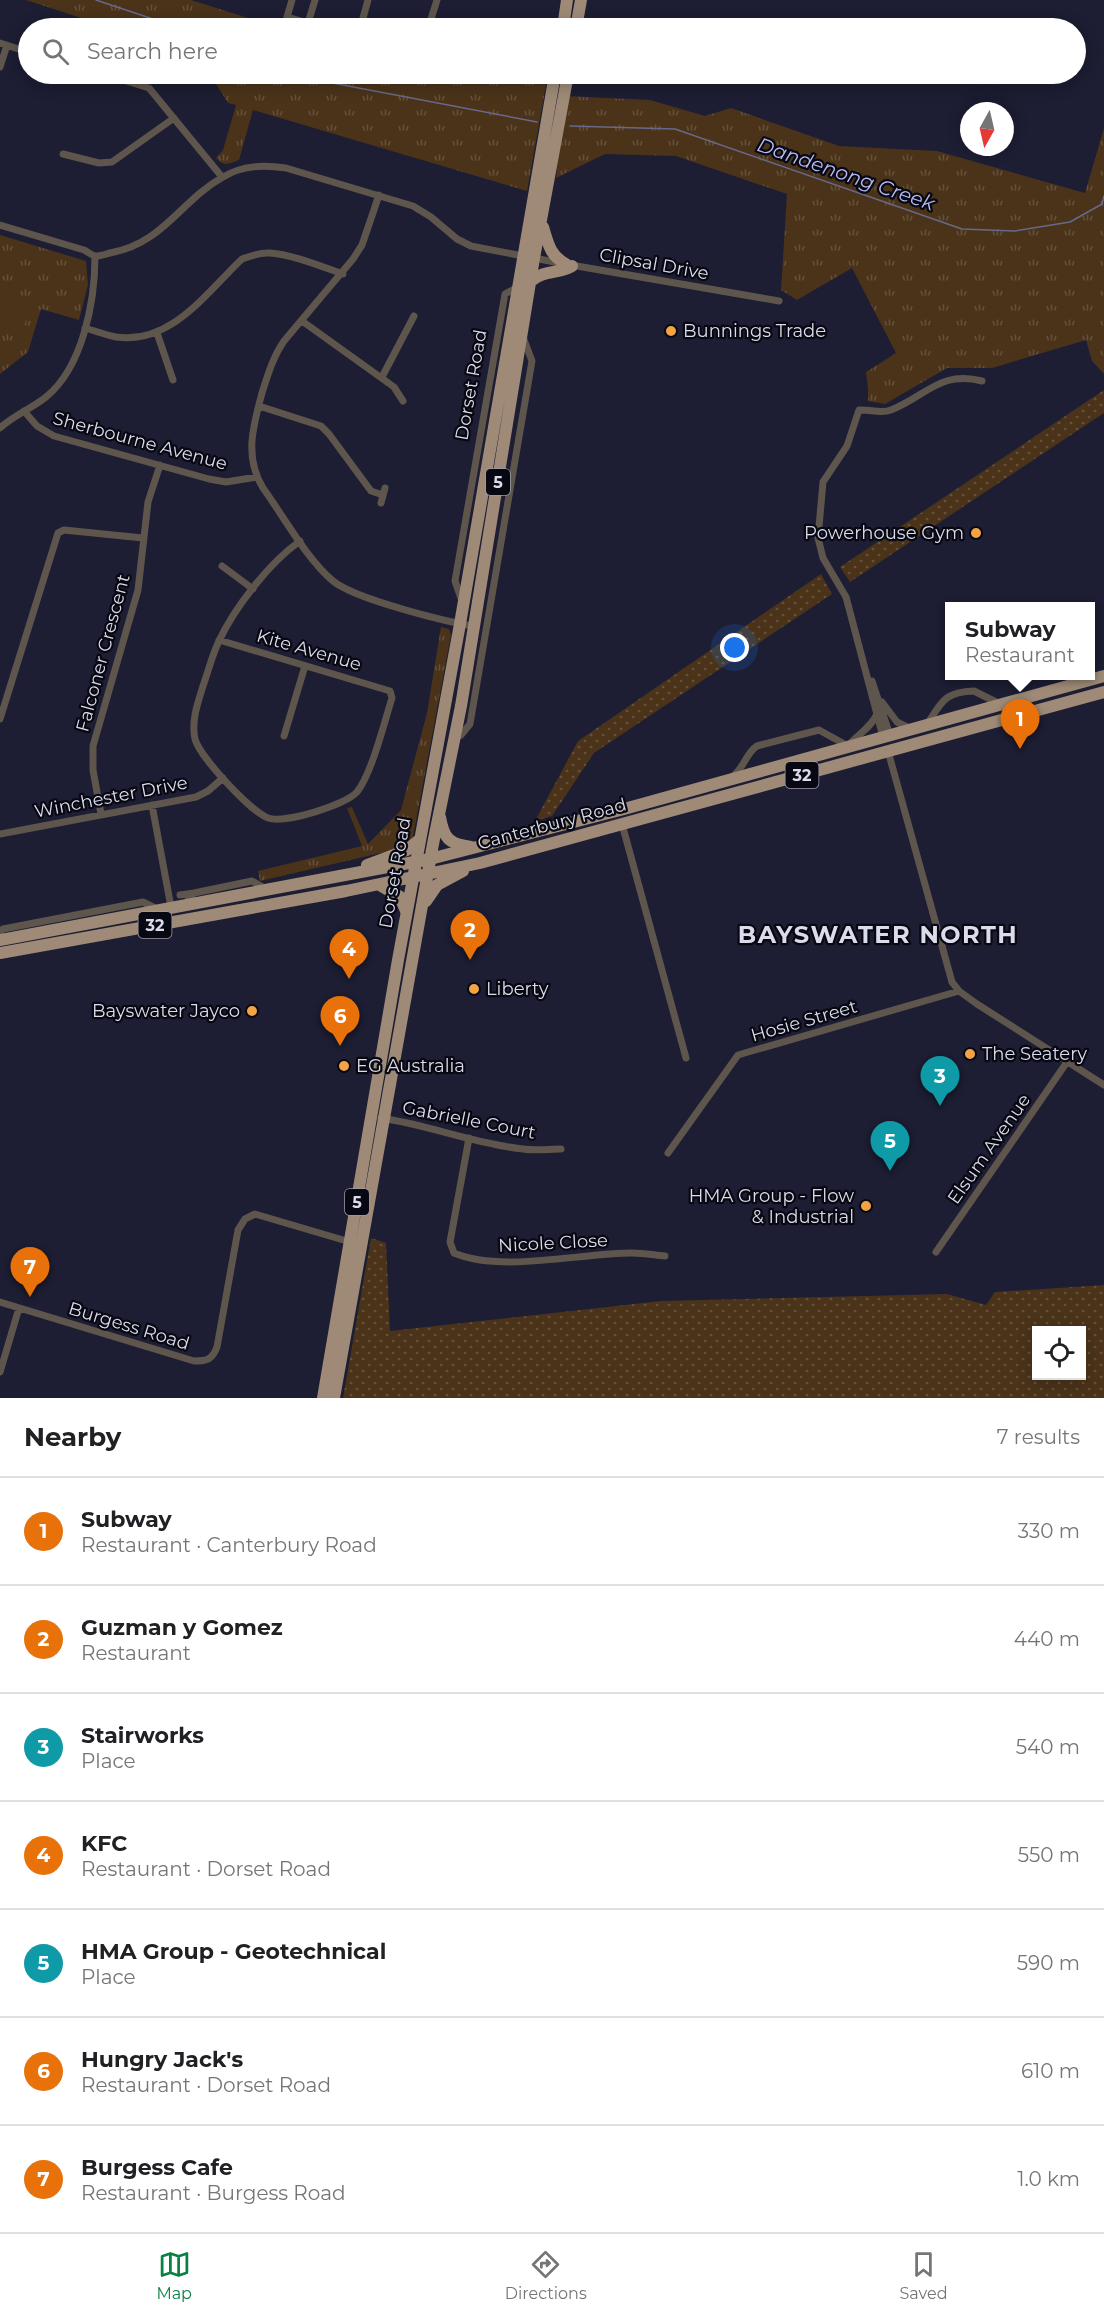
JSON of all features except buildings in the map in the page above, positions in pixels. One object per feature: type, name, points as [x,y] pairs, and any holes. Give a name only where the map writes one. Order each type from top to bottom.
[{"type":"main road","points":[[564,18],[567,0]]},
{"type":"main road","points":[[578,18],[581,0]]},
{"type":"main road","name":"Dorset Road","points":[[377,1118],[423,905],[455,738],[531,281],[529,257],[554,84]]},
{"type":"main road","name":"Dorset Road","points":[[334,1398],[406,913],[460,624],[519,286],[542,223],[566,84]]},
{"type":"main road","points":[[531,281],[543,273],[568,269],[569,265],[556,258],[549,248],[542,223]]},
{"type":"main road","name":"Canterbury Road","points":[[1,933],[157,910],[171,907],[182,900],[267,889],[430,859],[1003,706],[1091,680]]},
{"type":"main road","name":"Canterbury Road","points":[[0,953],[380,885],[480,863],[1104,692]]},
{"type":"main road","points":[[886,736],[888,751]]},
{"type":"main road","points":[[704,787],[708,800]]},
{"type":"main road","points":[[439,813],[444,835],[454,843],[474,847]]},
{"type":"main road","points":[[329,878],[407,850],[419,840]]},
{"type":"main road","points":[[423,905],[437,885],[480,863]]},
{"type":"main road","points":[[380,885],[400,897],[406,913]]},
{"type":"main road","points":[[171,907],[174,921]]},
{"type":"main road","name":"Dorset Road","points":[[323,1398],[356,1242]]},
{"type":"street","points":[[290,18],[287,17],[292,0]]},
{"type":"street","points":[[310,18],[315,0]]},
{"type":"street","points":[[363,18],[368,0]]},
{"type":"street","points":[[431,18],[437,0]]},
{"type":"street","points":[[0,67],[3,44],[18,49]]},
{"type":"street","points":[[0,225],[84,250],[95,256],[121,252],[142,243],[222,177],[149,88],[136,84]]},
{"type":"street","points":[[63,154],[99,163],[112,162],[174,118]]},
{"type":"street","name":"Clipsal Drive","points":[[222,177],[246,168],[266,165],[286,168],[413,206],[431,217],[457,239],[471,246],[779,301]]},
{"type":"street","points":[[379,195],[362,245],[343,274],[284,341],[275,356],[251,440],[252,455],[257,477],[300,541],[326,574],[350,592],[473,626]]},
{"type":"street","points":[[85,328],[117,337],[136,337],[157,333],[172,326],[242,259],[256,254],[269,253],[289,257],[343,274]]},
{"type":"street","points":[[0,428],[46,397],[64,378],[72,364],[94,295],[95,256]]},
{"type":"street","points":[[382,377],[414,316]]},
{"type":"street","points":[[302,321],[382,377],[398,391],[403,401]]},
{"type":"street","points":[[157,333],[173,380]]},
{"type":"street","name":"Dorset Road","points":[[455,738],[461,735],[470,724],[532,362],[522,337]]},
{"type":"street","points":[[886,736],[877,714],[846,597],[823,558],[819,545],[820,494],[823,482],[847,446],[859,410],[889,411],[951,378],[982,381]]},
{"type":"street","points":[[259,406],[321,426],[371,491],[383,495]]},
{"type":"street","name":"Sherbourne Avenue","points":[[24,411],[37,426],[54,436],[226,482],[257,477]]},
{"type":"street","name":"Falconer Crescent","points":[[101,814],[93,770],[93,746],[138,590],[148,502],[160,465]]},
{"type":"street","points":[[490,526],[505,515]]},
{"type":"street","points":[[0,719],[56,535],[64,530],[143,538]]},
{"type":"street","points":[[223,778],[199,750],[194,734],[196,709],[219,640],[253,589],[279,558],[300,541]]},
{"type":"street","points":[[222,566],[253,589]]},
{"type":"street","name":"Kite Avenue","points":[[219,640],[390,691],[392,698],[367,774],[359,790],[345,801],[316,811],[274,820],[252,808],[223,778]]},
{"type":"street","points":[[284,735],[305,666]]},
{"type":"street","points":[[869,677],[879,698],[897,722],[912,729]]},
{"type":"street","points":[[926,725],[944,698],[970,690],[1003,706]]},
{"type":"street","points":[[879,698],[886,736]]},
{"type":"street","points":[[722,782],[739,771],[752,750],[762,745],[819,730],[848,746],[869,727],[877,714]]},
{"type":"street","points":[[888,751],[952,982],[959,992],[1104,1085]]},
{"type":"street","name":"Winchester Drive","points":[[0,834],[196,797],[208,791],[223,778]]},
{"type":"street","points":[[152,805],[171,907]]},
{"type":"street","points":[[622,824],[686,1058]]},
{"type":"street","name":"Canterbury Road","points":[[182,900],[194,893],[252,881],[267,889]]},
{"type":"street","name":"Hosie Street","points":[[668,1153],[738,1055],[959,992]]},
{"type":"street","name":"Elsum Avenue","points":[[936,1252],[1067,1062]]},
{"type":"street","name":"Gabrielle Court","points":[[377,1118],[417,1124],[469,1138],[525,1149],[561,1149]]},
{"type":"street","name":"Nicole Close","points":[[469,1138],[450,1242],[454,1253],[463,1257],[500,1262],[634,1253],[664,1256]]},
{"type":"street","name":"Burgess Road","points":[[0,1302],[194,1361],[207,1361],[214,1356],[218,1347],[237,1230],[245,1219],[255,1214],[356,1242]]},
{"type":"street","points":[[0,1372],[20,1308]]},
{"type":"green space","points":[[26,0],[191,0],[248,18],[81,18]]},
{"type":"green space","points":[[216,84],[546,84],[527,191],[253,110],[239,160],[224,164],[216,158],[223,150],[236,105],[228,103]]},
{"type":"green space","points":[[565,96],[650,100],[705,116],[731,108],[839,146],[937,151],[1085,193],[1104,128],[1104,374],[1092,361],[1086,340],[992,368],[947,368],[885,404],[868,401],[866,372],[896,353],[852,268],[797,300],[781,290],[787,194],[676,156],[605,154],[556,178]]},
{"type":"green space","points":[[0,235],[86,261],[88,285],[79,320],[41,309],[28,352],[0,374]]},
{"type":"green space","points":[[0,297],[30,306],[21,337],[0,331]]},
{"type":"green space","points":[[1104,390],[1104,413],[850,582],[840,567]]},
{"type":"green space","points":[[821,574],[832,594],[594,753],[552,816],[535,821],[578,741]]},
{"type":"green space","points":[[441,627],[449,629],[451,635],[412,842],[398,849],[260,881],[258,871],[362,846],[347,808],[352,807],[368,844],[401,810],[427,713]]},
{"type":"green space","points":[[371,1238],[386,1243],[390,1331],[661,1301],[947,1294],[986,1305],[995,1292],[1104,1285],[1104,1398],[343,1398]]},
{"type":"waterway","name":"Dandenong Creek","points":[[96,0],[150,18]]},
{"type":"waterway","name":"Dandenong Creek","points":[[338,84],[537,122]]},
{"type":"waterway","name":"Dandenong Creek","points":[[570,126],[675,129],[962,229],[1015,231],[1070,222],[1102,204],[1104,196]]},
{"type":"place","name":"Bunnings Trade","points":[[671,331]]},
{"type":"place","name":"Powerhouse Gym","points":[[976,533]]},
{"type":"place","name":"Subway","points":[[1020,749]]},
{"type":"place","name":"Guzman y Gomez","points":[[470,960]]},
{"type":"place","name":"KFC","points":[[349,979]]},
{"type":"place","name":"Liberty","points":[[474,989]]},
{"type":"place","name":"Bayswater Jayco","points":[[252,1011]]},
{"type":"place","name":"Hungry Jack's","points":[[340,1046]]},
{"type":"place","name":"The Seatery","points":[[970,1054]]},
{"type":"place","name":"EG Australia","points":[[344,1066]]},
{"type":"place","name":"Stairworks","points":[[940,1106]]},
{"type":"place","name":"HMA Group - Geotechnical","points":[[890,1171]]},
{"type":"place","name":"HMA Group - Flow & Industrial","points":[[866,1206]]},
{"type":"place","name":"Burgess Cafe","points":[[30,1297]]},
{"type":"district","name":"BAYSWATER NORTH","points":[[878,934]]}]
